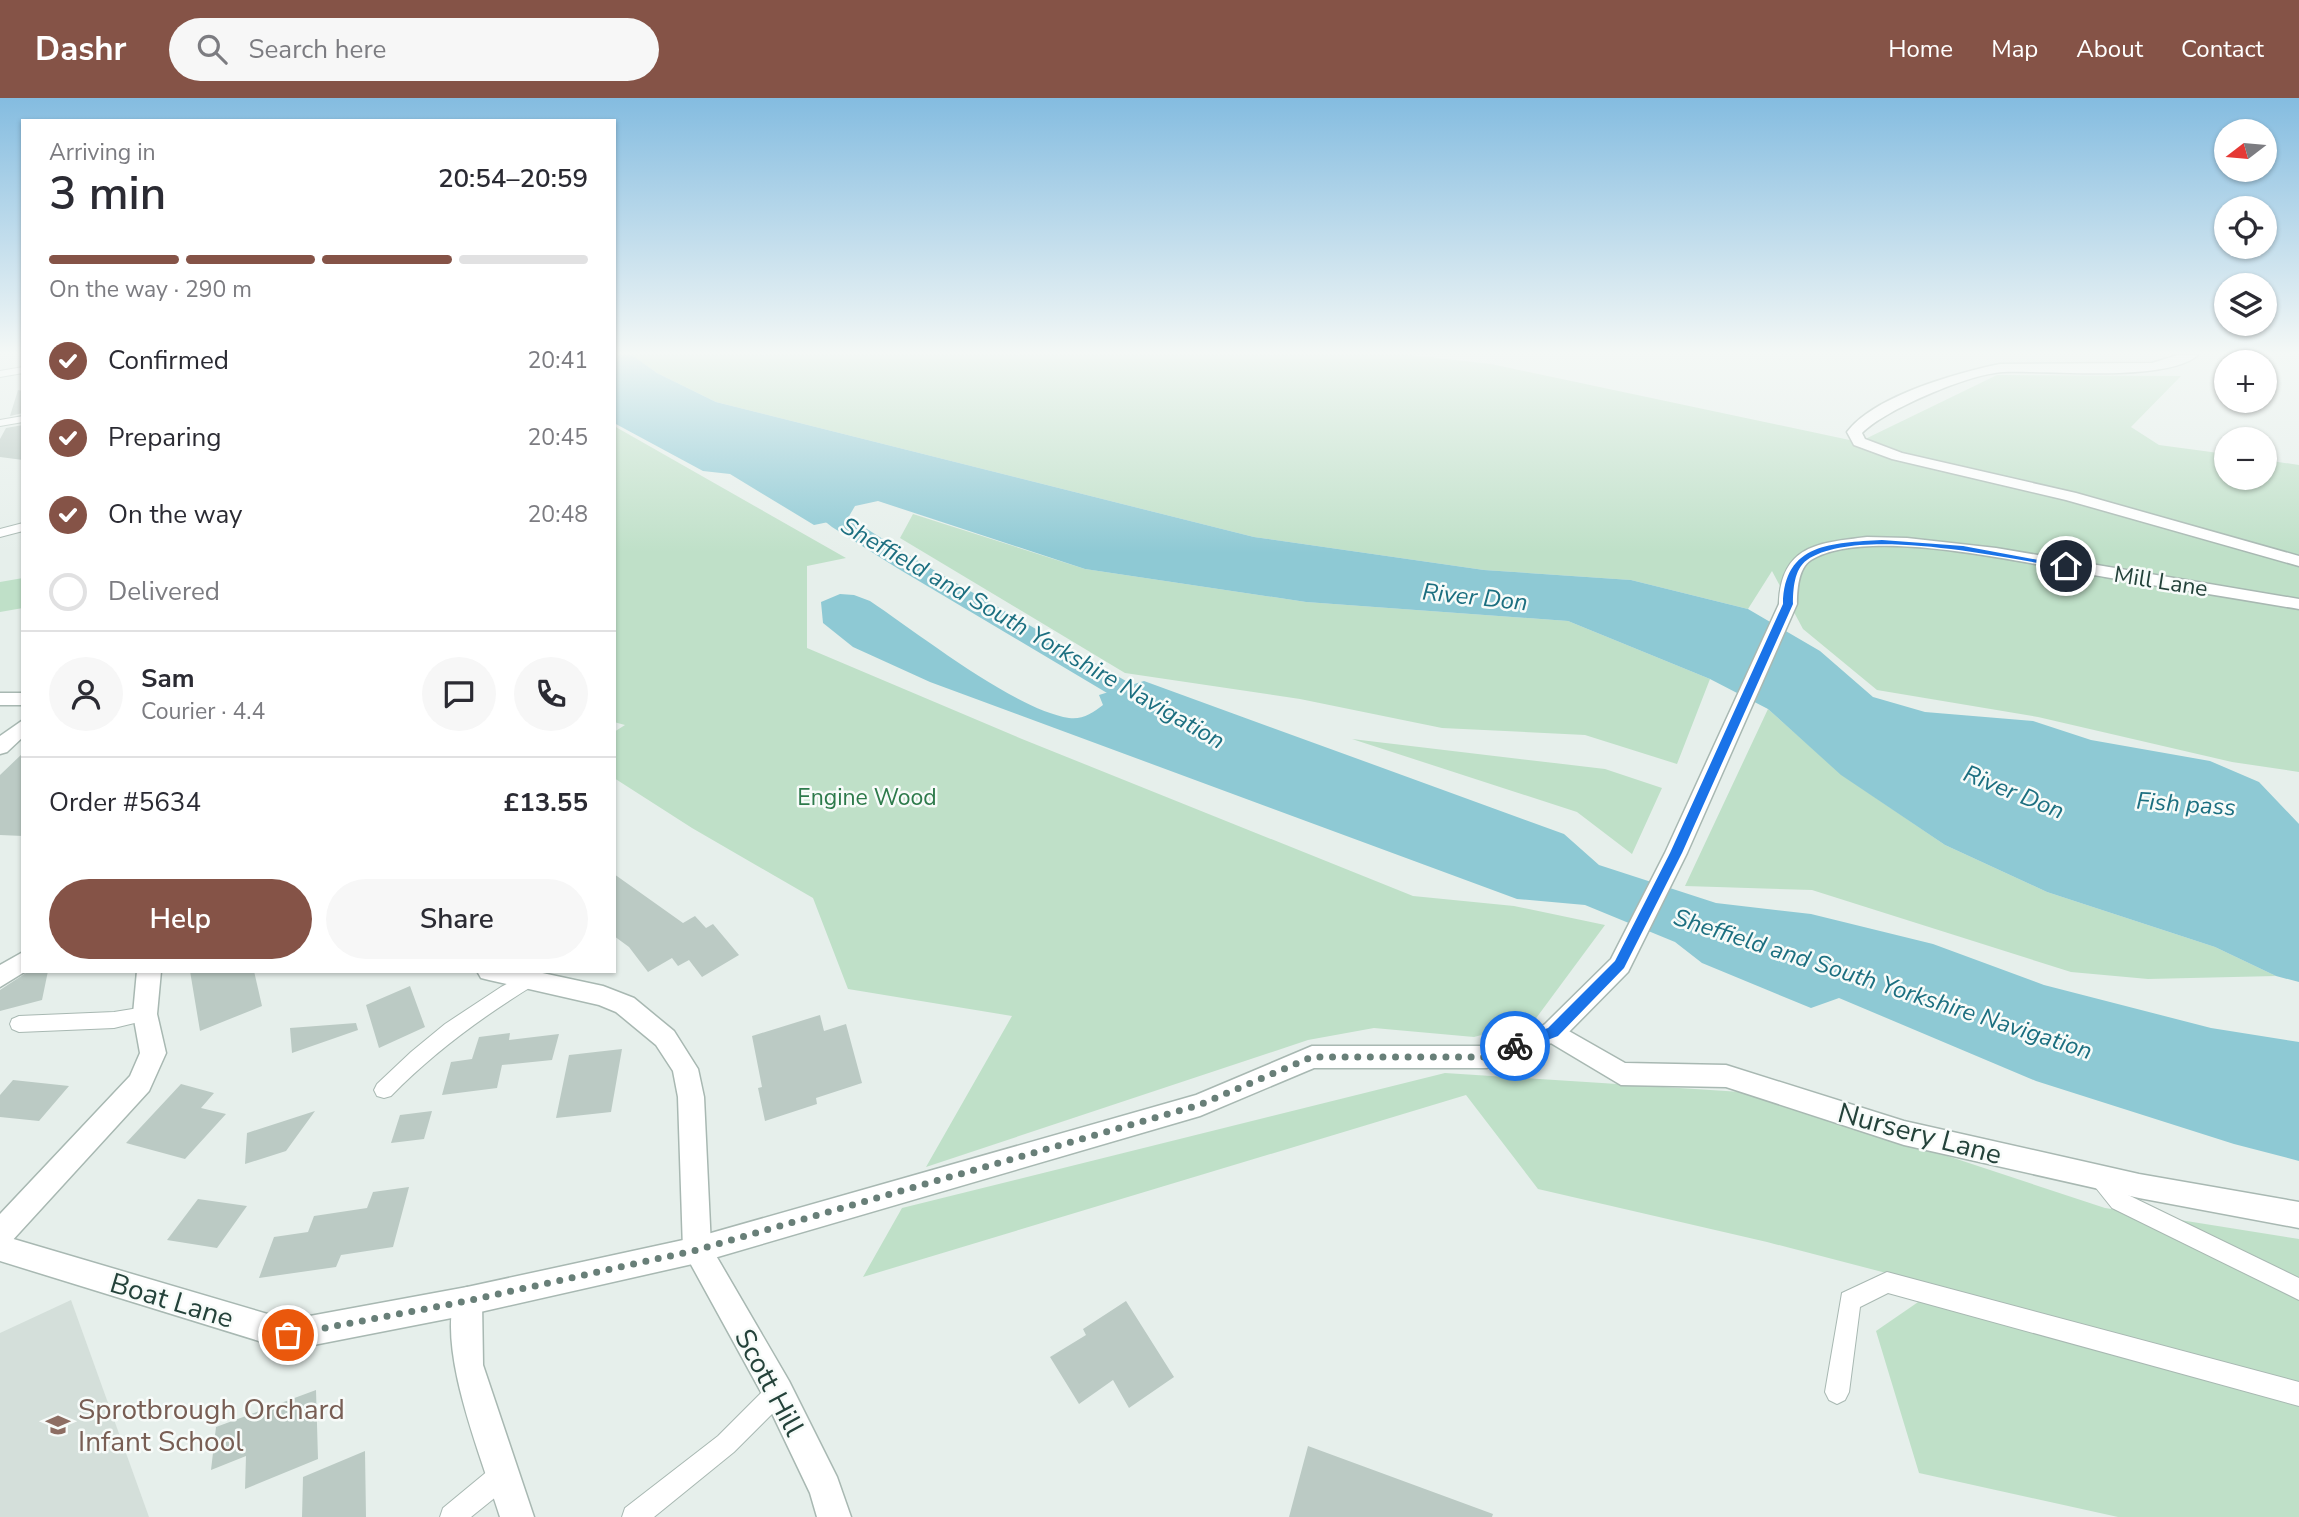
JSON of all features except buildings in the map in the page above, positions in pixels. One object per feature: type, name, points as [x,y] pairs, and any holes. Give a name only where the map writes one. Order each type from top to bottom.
[{"type":"street","points":[[1863,421],[1854,432],[1859,442],[1897,456],[2070,496],[2299,561]]},
{"type":"street","name":"Mill Lane","points":[[1676,853],[1738,709],[1788,604],[1788,585],[1806,556],[1834,545],[1882,542],[1963,549],[2299,604]]},
{"type":"street","points":[[0,699],[21,702]]},
{"type":"street","points":[[0,747],[21,728]]},
{"type":"street","name":"Boat Lane","points":[[0,1248],[288,1335],[467,1301],[697,1250],[1199,1105],[1312,1057],[1487,1057],[1553,1032],[1620,965],[1676,853]]},
{"type":"street","points":[[0,978],[21,962]]},
{"type":"street","points":[[0,1234],[140,1083],[153,1053],[145,1014],[149,973]]},
{"type":"street","points":[[498,973],[603,996],[625,1005],[665,1038],[685,1069],[691,1097],[697,1250]]},
{"type":"street","name":"Nursery Lane","points":[[1553,1032],[1620,1074],[1726,1076],[1904,1133],[2096,1176],[2299,1215]]},
{"type":"street","name":"Scott Hill","points":[[697,1250],[778,1392],[825,1489],[834,1517]]},
{"type":"street","points":[[467,1301],[468,1365],[511,1494]]},
{"type":"lane","points":[[0,533],[21,528]]},
{"type":"lane","points":[[384,1090],[420,1052],[475,1011],[528,980]]},
{"type":"lane","points":[[19,1024],[114,1020],[145,1014]]},
{"type":"lane","points":[[2096,1176],[2119,1201],[2299,1289]]},
{"type":"lane","points":[[1837,1392],[1850,1301],[1887,1282],[2299,1394]]},
{"type":"lane","points":[[634,1517],[726,1444],[778,1392]]},
{"type":"lane","points":[[452,1517],[511,1494]]},
{"type":"shaded area","name":"Sprotbrough Orchard Infant School","points":[[71,1300],[149,1517],[0,1517],[0,1333]]},
{"type":"green space","points":[[793,421],[1761,421],[1859,442],[1902,421],[2137,421],[2131,427],[2159,445],[2214,452],[2214,490],[2277,490],[2277,462],[2299,465],[2299,772],[2232,762],[2038,717],[1877,690],[1803,629],[1772,571],[1748,609],[1631,580],[1484,570],[1254,537]]},
{"type":"green space","name":"Engine Wood","points":[[616,427],[846,558],[807,566],[807,648],[1022,739],[1413,896],[1514,906],[1605,925],[1534,1021],[1474,1037],[1374,1028],[1308,1040],[926,1167],[1012,1016],[848,989],[813,898],[692,828],[616,779],[616,731],[625,725],[616,723]]},
{"type":"green space","points":[[913,514],[1085,569],[1306,602],[1568,621],[1710,679],[1677,764],[1585,735],[1442,728],[1300,699],[1125,673],[900,538]]},
{"type":"green space","points":[[21,578],[21,608],[0,612],[0,582]]},
{"type":"green space","points":[[1768,709],[1842,775],[1945,845],[2047,892],[2215,947],[2276,976],[2148,979],[2071,972],[1812,890],[1685,886]]},
{"type":"green space","points":[[1352,739],[1605,769],[1662,788],[1632,854],[1577,812]]},
{"type":"green space","points":[[1445,1073],[1757,1093],[2105,1208],[2299,1239],[2299,1517],[2118,1517],[1919,1473],[1876,1331],[1940,1287],[1767,1242],[1538,1189],[1466,1095],[863,1277],[902,1208]]},
{"type":"water","points":[[616,421],[793,421],[1254,537],[1484,570],[1631,580],[1748,609],[1820,651],[1873,697],[1925,712],[2033,721],[2091,740],[2210,761],[2259,782],[2299,824],[2299,982],[2276,976],[2215,947],[2047,892],[1945,845],[1841,775],[1768,709],[1710,679],[1568,621],[1306,602],[1085,569],[878,501],[855,506],[848,518],[814,525],[730,474],[703,471],[616,424]]},
{"type":"water","points":[[840,594],[854,595],[870,601],[995,686],[1047,712],[1069,718],[1083,717],[1103,705],[1099,695],[1144,681],[1564,834],[1599,865],[1716,903],[1811,914],[1933,944],[2044,985],[2211,1028],[2299,1042],[2299,1161],[2234,1144],[2036,1081],[1839,998],[1811,1008],[1702,963],[1675,942],[1585,905],[1517,899],[930,682],[853,647],[823,623],[821,602]]},
{"type":"waterway","name":"Sheffield and South Yorkshire Navigation","points":[[806,495],[840,522],[905,563],[1154,709]]},
{"type":"way so far","points":[[288,1335],[467,1301],[697,1250],[1199,1105],[1312,1057],[1487,1057],[1515,1046]]},
{"type":"place","name":"Sprotbrough Orchard Infant School","points":[[58,1425]]},
{"type":"route","points":[[1515,1046],[1553,1032],[1620,965],[1676,853],[1738,709],[1788,604],[1788,585],[1801,560],[1834,545],[1882,542],[1963,549],[2066,566]]},
{"type":"water label","name":"River Don","points":[[1475,597]]},
{"type":"water label","name":"River Don","points":[[2014,792]]},
{"type":"water label","name":"Fish pass","points":[[2186,804]]}]
